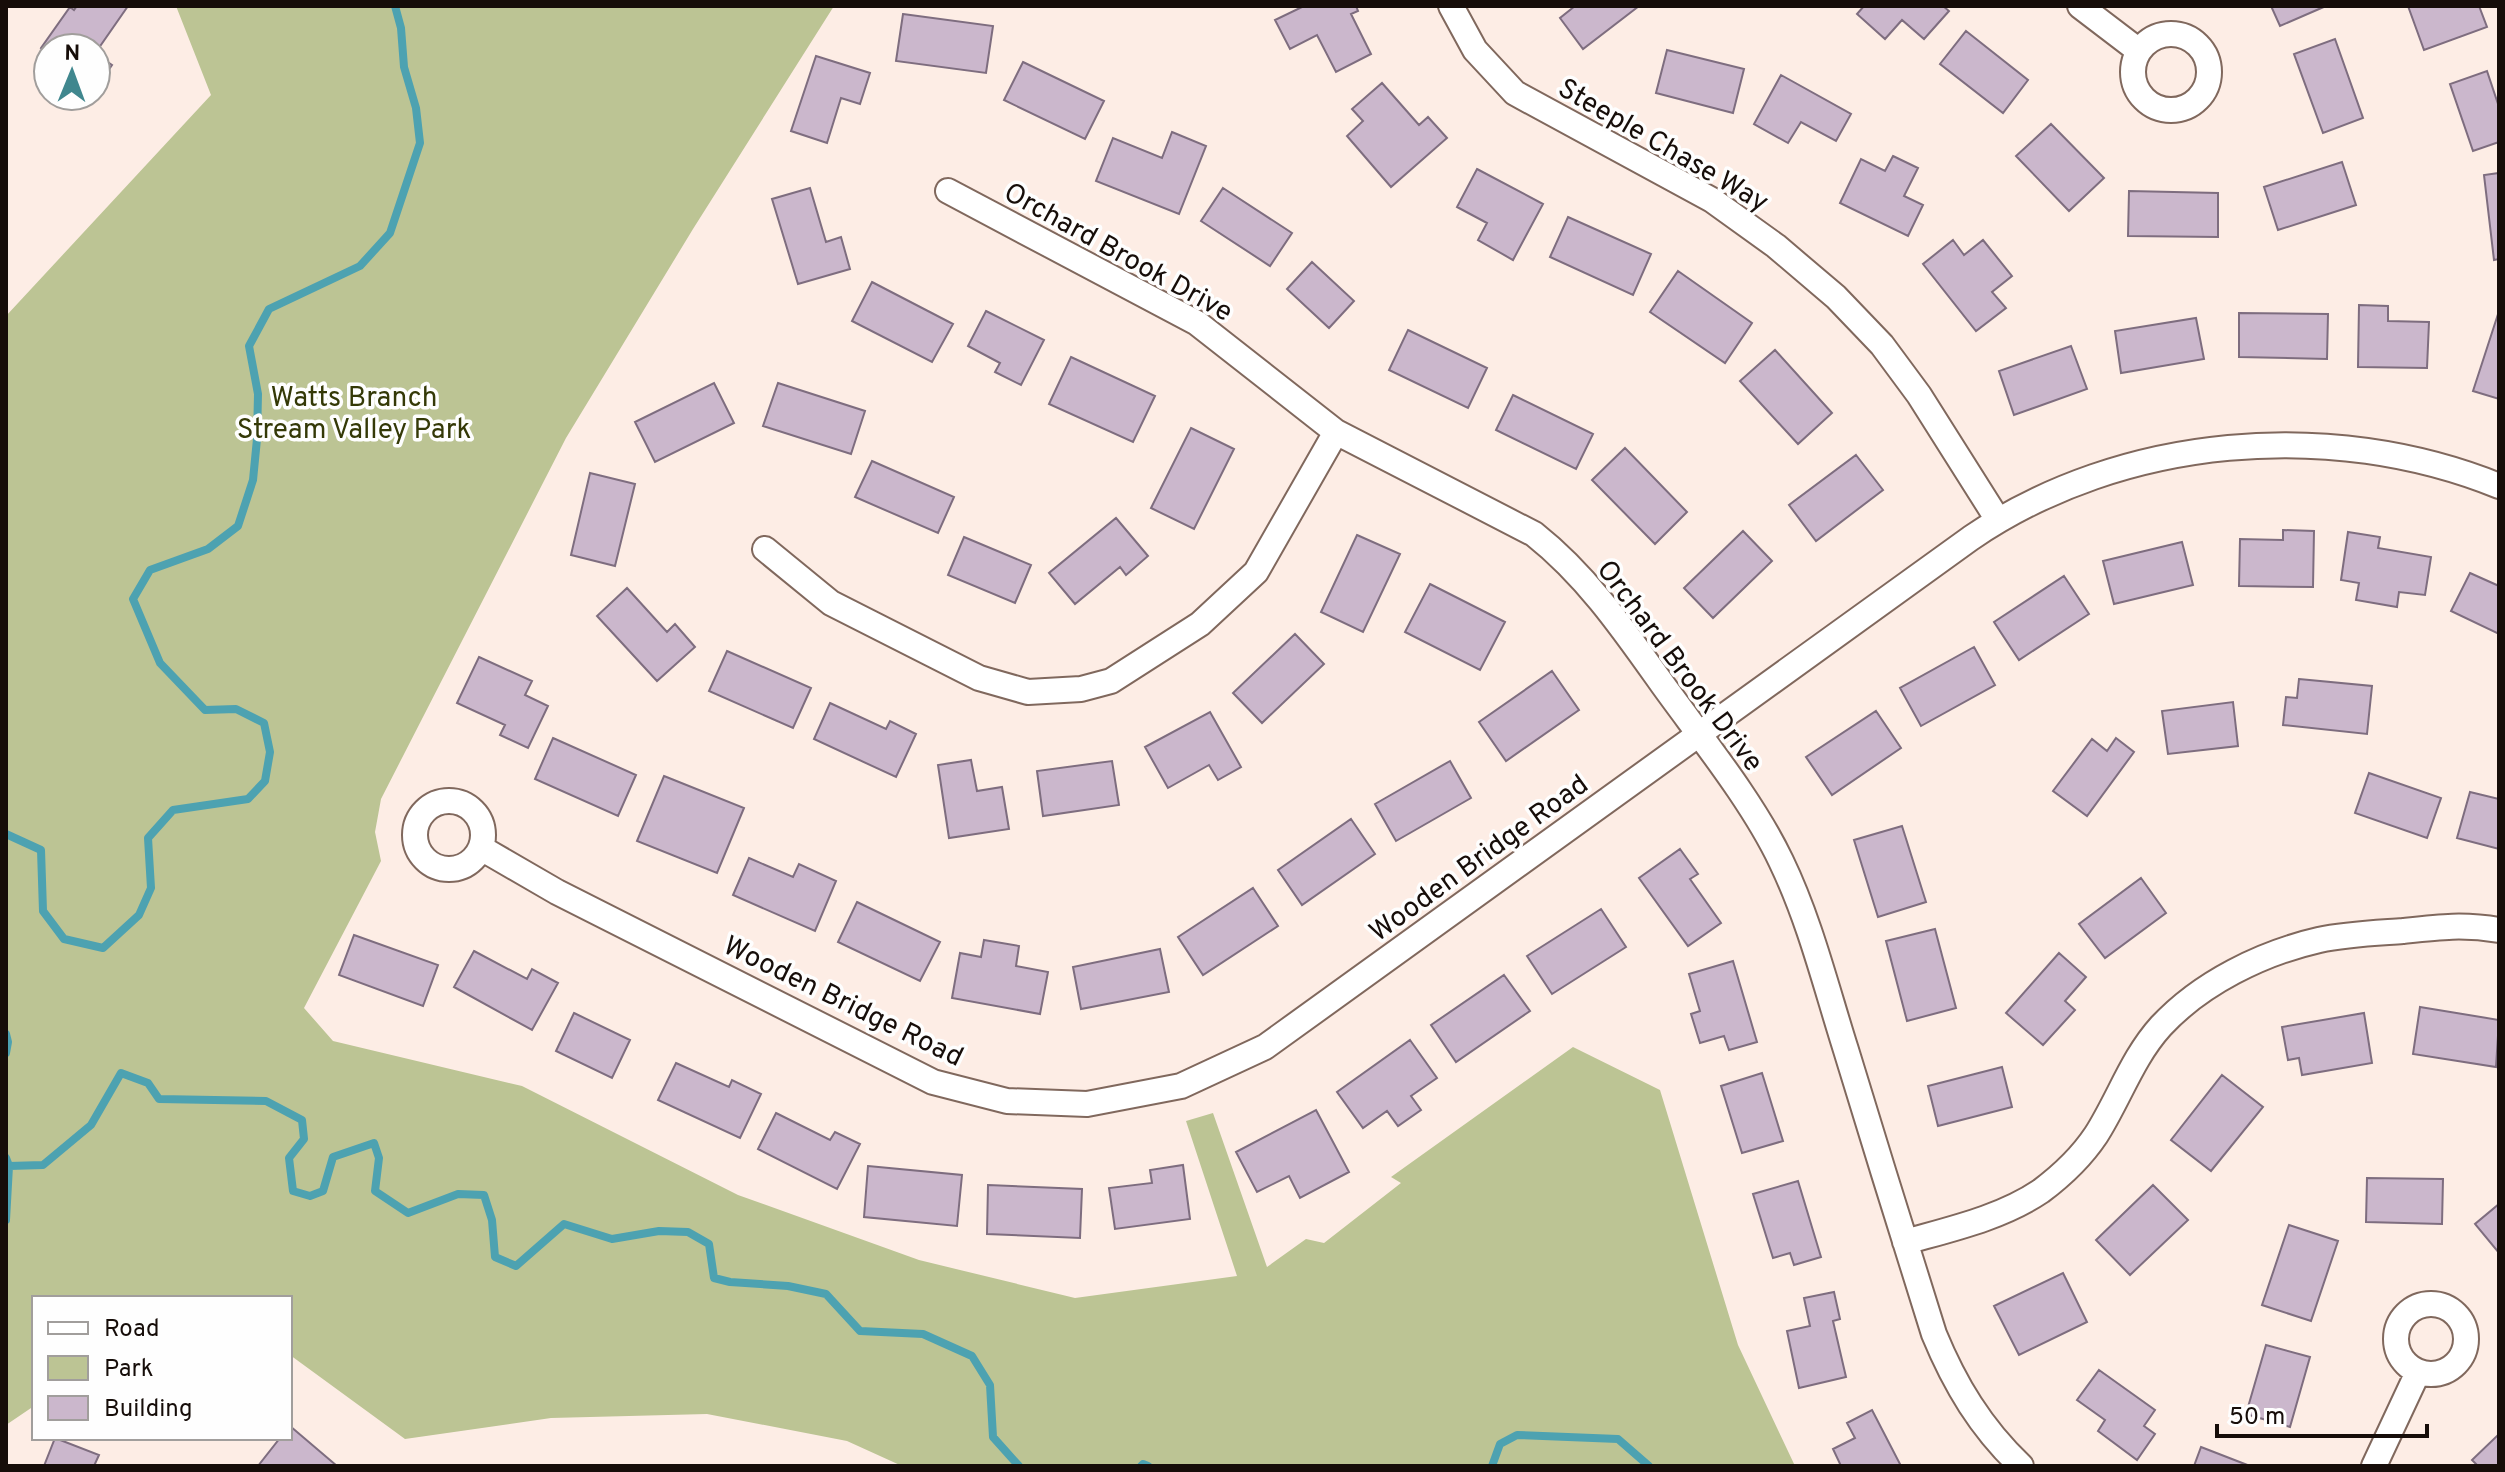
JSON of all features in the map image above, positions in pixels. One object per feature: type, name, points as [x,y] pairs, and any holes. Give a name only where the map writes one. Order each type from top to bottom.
[{"type":"street","name":"Steeple Chase Way","points":[[1451,6],[1475,50],[1515,93],[1712,200],[1776,246],[1836,297],[1882,345],[1919,395],[1998,520]]},
{"type":"street","points":[[2080,6],[2139,51]]},
{"type":"street","name":"Orchard Brook Drive","points":[[948,191],[1197,323],[1336,432],[1508,519],[1558,553],[1609,610],[1700,736],[1781,860],[1798,902],[1934,1334],[1951,1376],[1979,1421],[2021,1466]]},
{"type":"street","points":[[765,549],[831,603],[979,678],[1028,692],[1081,689],[1111,681],[1200,624],[1256,572],[1336,432]]},
{"type":"street","name":"Wooden Bridge Road","points":[[481,848],[557,892],[933,1082],[1007,1101],[1087,1104],[1181,1086],[1265,1047],[1998,520],[2084,481],[2132,465],[2202,450],[2271,446],[2335,447],[2406,457],[2451,468],[2499,486]]},
{"type":"street","points":[[1905,1242],[2010,1208],[2041,1190],[2072,1164],[2096,1135],[2125,1077],[2162,1026],[2200,993],[2245,966],[2282,950],[2321,939],[2469,925],[2499,930]]},
{"type":"street","points":[[2374,1466],[2418,1372]]},
{"type":"green space","name":"Watts Branch Stream Valley Park","points":[[176,6],[834,6],[566,438],[381,799],[375,832],[381,861],[304,1008],[333,1041],[522,1086],[738,1195],[919,1260],[1075,1298],[1237,1276],[1186,1121],[1213,1113],[1267,1267],[1306,1239],[1324,1243],[1401,1183],[1391,1177],[1573,1047],[1660,1090],[1738,1345],[1795,1466],[902,1466],[847,1441],[707,1414],[551,1418],[405,1439],[292,1356],[292,1296],[32,1296],[32,1407],[6,1425],[6,316],[211,95]]},
{"type":"building","points":[[77,6],[128,6],[110,32],[52,32],[70,7],[74,10]]},
{"type":"building","points":[[1304,6],[1356,6],[1358,11],[1351,14],[1371,54],[1336,72],[1317,35],[1290,49],[1275,20]]},
{"type":"building","points":[[1575,6],[1639,6],[1583,49],[1560,18]]},
{"type":"building","points":[[1864,6],[1943,6],[1949,11],[1924,39],[1902,20],[1885,39],[1857,14]]},
{"type":"building","points":[[2271,6],[2326,6],[2280,26]]},
{"type":"building","points":[[2408,6],[2479,6],[2487,27],[2424,50]]},
{"type":"building","points":[[903,14],[993,26],[986,73],[896,61]]},
{"type":"building","points":[[1966,31],[2028,80],[2003,113],[1940,64]]},
{"type":"building","points":[[2335,39],[2363,118],[2323,133],[2294,54]]},
{"type":"building","points":[[1667,50],[1744,69],[1733,113],[1656,93]]},
{"type":"building","points":[[816,56],[870,73],[860,104],[841,98],[827,143],[791,131]]},
{"type":"building","points":[[1023,62],[1104,101],[1085,139],[1004,100]]},
{"type":"building","points":[[2487,71],[2499,107],[2499,142],[2473,151],[2450,84]]},
{"type":"building","points":[[1781,75],[1851,114],[1836,141],[1801,122],[1788,143],[1754,124]]},
{"type":"building","points":[[1382,83],[1419,125],[1428,117],[1447,138],[1391,187],[1347,136],[1363,121],[1352,109]]},
{"type":"building","points":[[2051,124],[2104,178],[2069,211],[2016,156]]},
{"type":"building","points":[[1172,132],[1206,146],[1179,214],[1096,181],[1113,138],[1162,158]]},
{"type":"building","points":[[1893,156],[1918,168],[1904,196],[1923,205],[1908,236],[1840,203],[1861,159],[1885,171]]},
{"type":"building","points":[[2342,162],[2356,205],[2278,230],[2264,187]]},
{"type":"building","points":[[1477,169],[1543,204],[1513,260],[1478,240],[1487,223],[1457,207]]},
{"type":"building","points":[[2499,173],[2499,259],[2494,260],[2484,175]]},
{"type":"building","points":[[810,188],[826,242],[841,237],[850,269],[798,284],[772,199]]},
{"type":"building","points":[[1223,188],[1292,233],[1270,266],[1201,221]]},
{"type":"building","points":[[2129,191],[2218,193],[2218,237],[2128,236]]},
{"type":"building","points":[[1568,217],[1651,254],[1633,295],[1550,257]]},
{"type":"building","points":[[1953,240],[1964,255],[1983,240],[2012,276],[1992,292],[2006,308],[1976,331],[1923,264]]},
{"type":"building","points":[[1312,262],[1354,301],[1329,328],[1287,289]]},
{"type":"building","points":[[1678,271],[1752,323],[1725,363],[1650,312]]},
{"type":"building","points":[[872,282],[953,324],[932,362],[852,321]]},
{"type":"building","points":[[2359,305],[2388,306],[2388,321],[2429,322],[2427,368],[2358,367]]},
{"type":"building","points":[[986,311],[1044,340],[1021,385],[995,372],[1000,363],[968,346]]},
{"type":"building","points":[[2499,311],[2499,399],[2473,391]]},
{"type":"building","points":[[2239,313],[2328,314],[2327,359],[2239,357]]},
{"type":"building","points":[[2196,318],[2204,359],[2121,373],[2115,331]]},
{"type":"building","points":[[1408,330],[1487,368],[1468,408],[1389,370]]},
{"type":"building","points":[[2071,346],[2087,389],[2014,415],[1999,371]]},
{"type":"building","points":[[1775,350],[1832,413],[1798,444],[1740,381]]},
{"type":"building","points":[[1071,357],[1155,396],[1133,442],[1049,404]]},
{"type":"building","points":[[714,383],[734,423],[655,462],[635,422]]},
{"type":"building","points":[[778,383],[865,411],[851,454],[763,426]]},
{"type":"building","points":[[1513,395],[1593,434],[1576,469],[1496,430]]},
{"type":"building","points":[[1191,428],[1234,449],[1194,529],[1151,508]]},
{"type":"building","points":[[1625,448],[1687,512],[1655,544],[1592,480]]},
{"type":"building","points":[[1856,455],[1883,490],[1816,541],[1789,505]]},
{"type":"building","points":[[872,461],[954,497],[938,533],[855,497]]},
{"type":"building","points":[[590,473],[635,484],[615,566],[571,555]]},
{"type":"building","points":[[1116,518],[1148,556],[1126,575],[1120,567],[1075,604],[1049,573]]},
{"type":"building","points":[[2283,530],[2314,531],[2313,587],[2239,586],[2240,539],[2283,540]]},
{"type":"building","points":[[1743,531],[1772,561],[1713,618],[1684,588]]},
{"type":"building","points":[[2348,532],[2380,537],[2378,548],[2431,557],[2425,595],[2399,592],[2397,607],[2356,600],[2359,583],[2341,580]]},
{"type":"building","points":[[1357,535],[1400,554],[1363,632],[1321,612]]},
{"type":"building","points":[[964,537],[1031,565],[1015,603],[948,575]]},
{"type":"building","points":[[2182,542],[2193,585],[2114,604],[2103,561]]},
{"type":"building","points":[[2470,573],[2499,586],[2499,634],[2451,611]]},
{"type":"building","points":[[2064,576],[2089,614],[2019,660],[1994,622]]},
{"type":"building","points":[[1430,584],[1505,622],[1480,670],[1405,632]]},
{"type":"building","points":[[627,588],[667,632],[675,624],[695,647],[657,681],[597,616]]},
{"type":"building","points":[[1295,634],[1324,664],[1262,723],[1233,693]]},
{"type":"building","points":[[1974,647],[1995,685],[1921,726],[1900,688]]},
{"type":"building","points":[[727,651],[811,688],[793,728],[709,691]]},
{"type":"building","points":[[479,657],[532,681],[525,695],[548,706],[528,748],[500,735],[505,725],[457,703]]},
{"type":"building","points":[[1552,671],[1579,710],[1506,761],[1479,722]]},
{"type":"building","points":[[2299,679],[2372,686],[2367,734],[2283,725],[2286,697],[2297,698]]},
{"type":"building","points":[[2233,702],[2238,746],[2168,754],[2162,711]]},
{"type":"building","points":[[830,703],[886,729],[890,721],[916,734],[896,777],[814,739]]},
{"type":"building","points":[[1876,711],[1901,748],[1832,795],[1806,757]]},
{"type":"building","points":[[1210,712],[1241,767],[1218,780],[1209,765],[1168,788],[1145,747]]},
{"type":"building","points":[[553,738],[636,775],[618,816],[535,779]]},
{"type":"building","points":[[2116,738],[2134,752],[2087,816],[2053,791],[2092,739],[2107,751]]},
{"type":"building","points":[[971,760],[977,791],[1002,787],[1009,829],[949,838],[938,765]]},
{"type":"building","points":[[1112,761],[1119,805],[1043,816],[1037,771]]},
{"type":"building","points":[[1450,761],[1471,798],[1396,841],[1375,804]]},
{"type":"building","points":[[2369,773],[2441,798],[2427,838],[2355,813]]},
{"type":"building","points":[[664,776],[744,808],[717,873],[637,841]]},
{"type":"building","points":[[2470,792],[2499,799],[2499,849],[2457,838]]},
{"type":"building","points":[[1351,819],[1375,854],[1302,905],[1278,870]]},
{"type":"building","points":[[1902,826],[1926,902],[1878,917],[1854,840]]},
{"type":"building","points":[[1680,849],[1698,874],[1690,879],[1721,923],[1688,946],[1639,878]]},
{"type":"building","points":[[749,858],[793,877],[799,864],[836,881],[815,931],[733,895]]},
{"type":"building","points":[[2141,878],[2166,913],[2105,958],[2079,924]]},
{"type":"building","points":[[1253,888],[1278,926],[1203,975],[1178,937]]},
{"type":"building","points":[[857,902],[940,942],[920,981],[838,942]]},
{"type":"building","points":[[1601,909],[1626,947],[1552,994],[1527,956]]},
{"type":"building","points":[[1935,929],[1956,1008],[1907,1021],[1886,941]]},
{"type":"building","points":[[354,935],[438,965],[423,1006],[339,975]]},
{"type":"building","points":[[984,940],[1019,946],[1016,966],[1048,972],[1040,1014],[952,998],[960,953],[981,957]]},
{"type":"building","points":[[1160,949],[1169,992],[1081,1009],[1073,967]]},
{"type":"building","points":[[474,951],[527,979],[532,969],[558,983],[532,1030],[454,987]]},
{"type":"building","points":[[2059,953],[2086,977],[2065,1001],[2075,1010],[2043,1045],[2006,1013]]},
{"type":"building","points":[[1733,961],[1757,1042],[1729,1050],[1724,1036],[1700,1043],[1691,1014],[1700,1011],[1689,974]]},
{"type":"building","points":[[1504,975],[1530,1011],[1456,1062],[1431,1025]]},
{"type":"building","points":[[2420,1007],[2499,1020],[2496,1067],[2413,1054]]},
{"type":"building","points":[[574,1013],[630,1040],[612,1078],[556,1051]]},
{"type":"building","points":[[2364,1013],[2372,1063],[2302,1075],[2299,1058],[2288,1060],[2282,1027]]},
{"type":"building","points":[[1410,1040],[1437,1078],[1411,1096],[1421,1110],[1398,1126],[1387,1111],[1363,1128],[1337,1092]]},
{"type":"building","points":[[676,1063],[729,1087],[732,1080],[761,1094],[740,1138],[658,1100]]},
{"type":"building","points":[[2002,1067],[2012,1107],[1938,1126],[1928,1086]]},
{"type":"building","points":[[1762,1073],[1783,1141],[1742,1153],[1721,1086]]},
{"type":"building","points":[[2222,1075],[2263,1107],[2211,1171],[2171,1140]]},
{"type":"building","points":[[1316,1110],[1349,1172],[1300,1198],[1289,1176],[1257,1192],[1236,1152]]},
{"type":"building","points":[[776,1113],[830,1140],[835,1132],[860,1144],[837,1189],[758,1149]]},
{"type":"building","points":[[1183,1165],[1190,1219],[1115,1229],[1109,1188],[1152,1183],[1150,1170]]},
{"type":"building","points":[[868,1166],[962,1175],[957,1226],[864,1217]]},
{"type":"building","points":[[2367,1178],[2443,1179],[2442,1224],[2366,1222]]},
{"type":"building","points":[[1798,1181],[1821,1257],[1794,1265],[1790,1253],[1773,1258],[1753,1194]]},
{"type":"building","points":[[988,1185],[1082,1189],[1080,1238],[987,1234]]},
{"type":"building","points":[[2153,1185],[2188,1220],[2130,1275],[2096,1240]]},
{"type":"building","points":[[2499,1204],[2499,1253],[2475,1224]]},
{"type":"building","points":[[2289,1225],[2338,1241],[2311,1321],[2262,1305]]},
{"type":"building","points":[[2063,1273],[2087,1322],[2019,1355],[1994,1306]]},
{"type":"building","points":[[1834,1292],[1840,1319],[1833,1321],[1846,1377],[1799,1388],[1787,1331],[1810,1326],[1804,1298]]},
{"type":"building","points":[[2266,1345],[2310,1357],[2290,1427],[2246,1414]]},
{"type":"building","points":[[2099,1370],[2155,1410],[2144,1426],[2155,1434],[2137,1460],[2098,1431],[2105,1420],[2077,1400]]},
{"type":"building","points":[[1872,1410],[1901,1466],[1841,1466],[1833,1449],[1855,1438],[1847,1423]]},
{"type":"building","points":[[292,1428],[337,1466],[258,1466],[278,1440],[292,1440]]},
{"type":"building","points":[[2499,1434],[2499,1466],[2478,1466],[2472,1460]]},
{"type":"building","points":[[54,1440],[99,1455],[94,1466],[44,1466]]},
{"type":"building","points":[[2201,1447],[2250,1466],[2194,1466]]},
{"type":"waterway","points":[[6,834],[41,850],[43,911],[64,939],[103,948],[139,915],[151,888],[148,838],[173,810],[248,799],[265,781],[270,752],[264,723],[236,709],[205,710],[160,663],[133,599],[150,570],[208,549],[238,526],[253,480],[257,439],[258,394],[249,346],[269,309],[360,266],[390,233],[420,143],[395,6]]},
{"type":"waterway","points":[[6,1034],[6,1053]]},
{"type":"waterway","points":[[9,1166],[43,1165],[91,1125],[121,1073],[148,1083],[159,1099],[266,1101],[302,1120],[304,1139],[289,1158],[293,1191],[310,1196],[323,1191],[333,1157],[374,1143],[379,1158],[375,1191],[408,1213],[458,1194],[484,1195],[492,1220],[495,1257],[516,1266],[564,1224],[612,1239],[659,1231],[688,1232],[709,1244],[714,1278],[788,1286],[826,1294],[860,1331],[923,1334],[972,1356],[990,1385],[993,1437],[1019,1466]]},
{"type":"waterway","points":[[6,1158],[9,1166],[6,1220]]},
{"type":"waterway","points":[[1492,1466],[1500,1444],[1517,1435],[1618,1439],[1649,1466]]},
{"type":"waterway","points":[[1141,1466],[1148,1466]]}]
